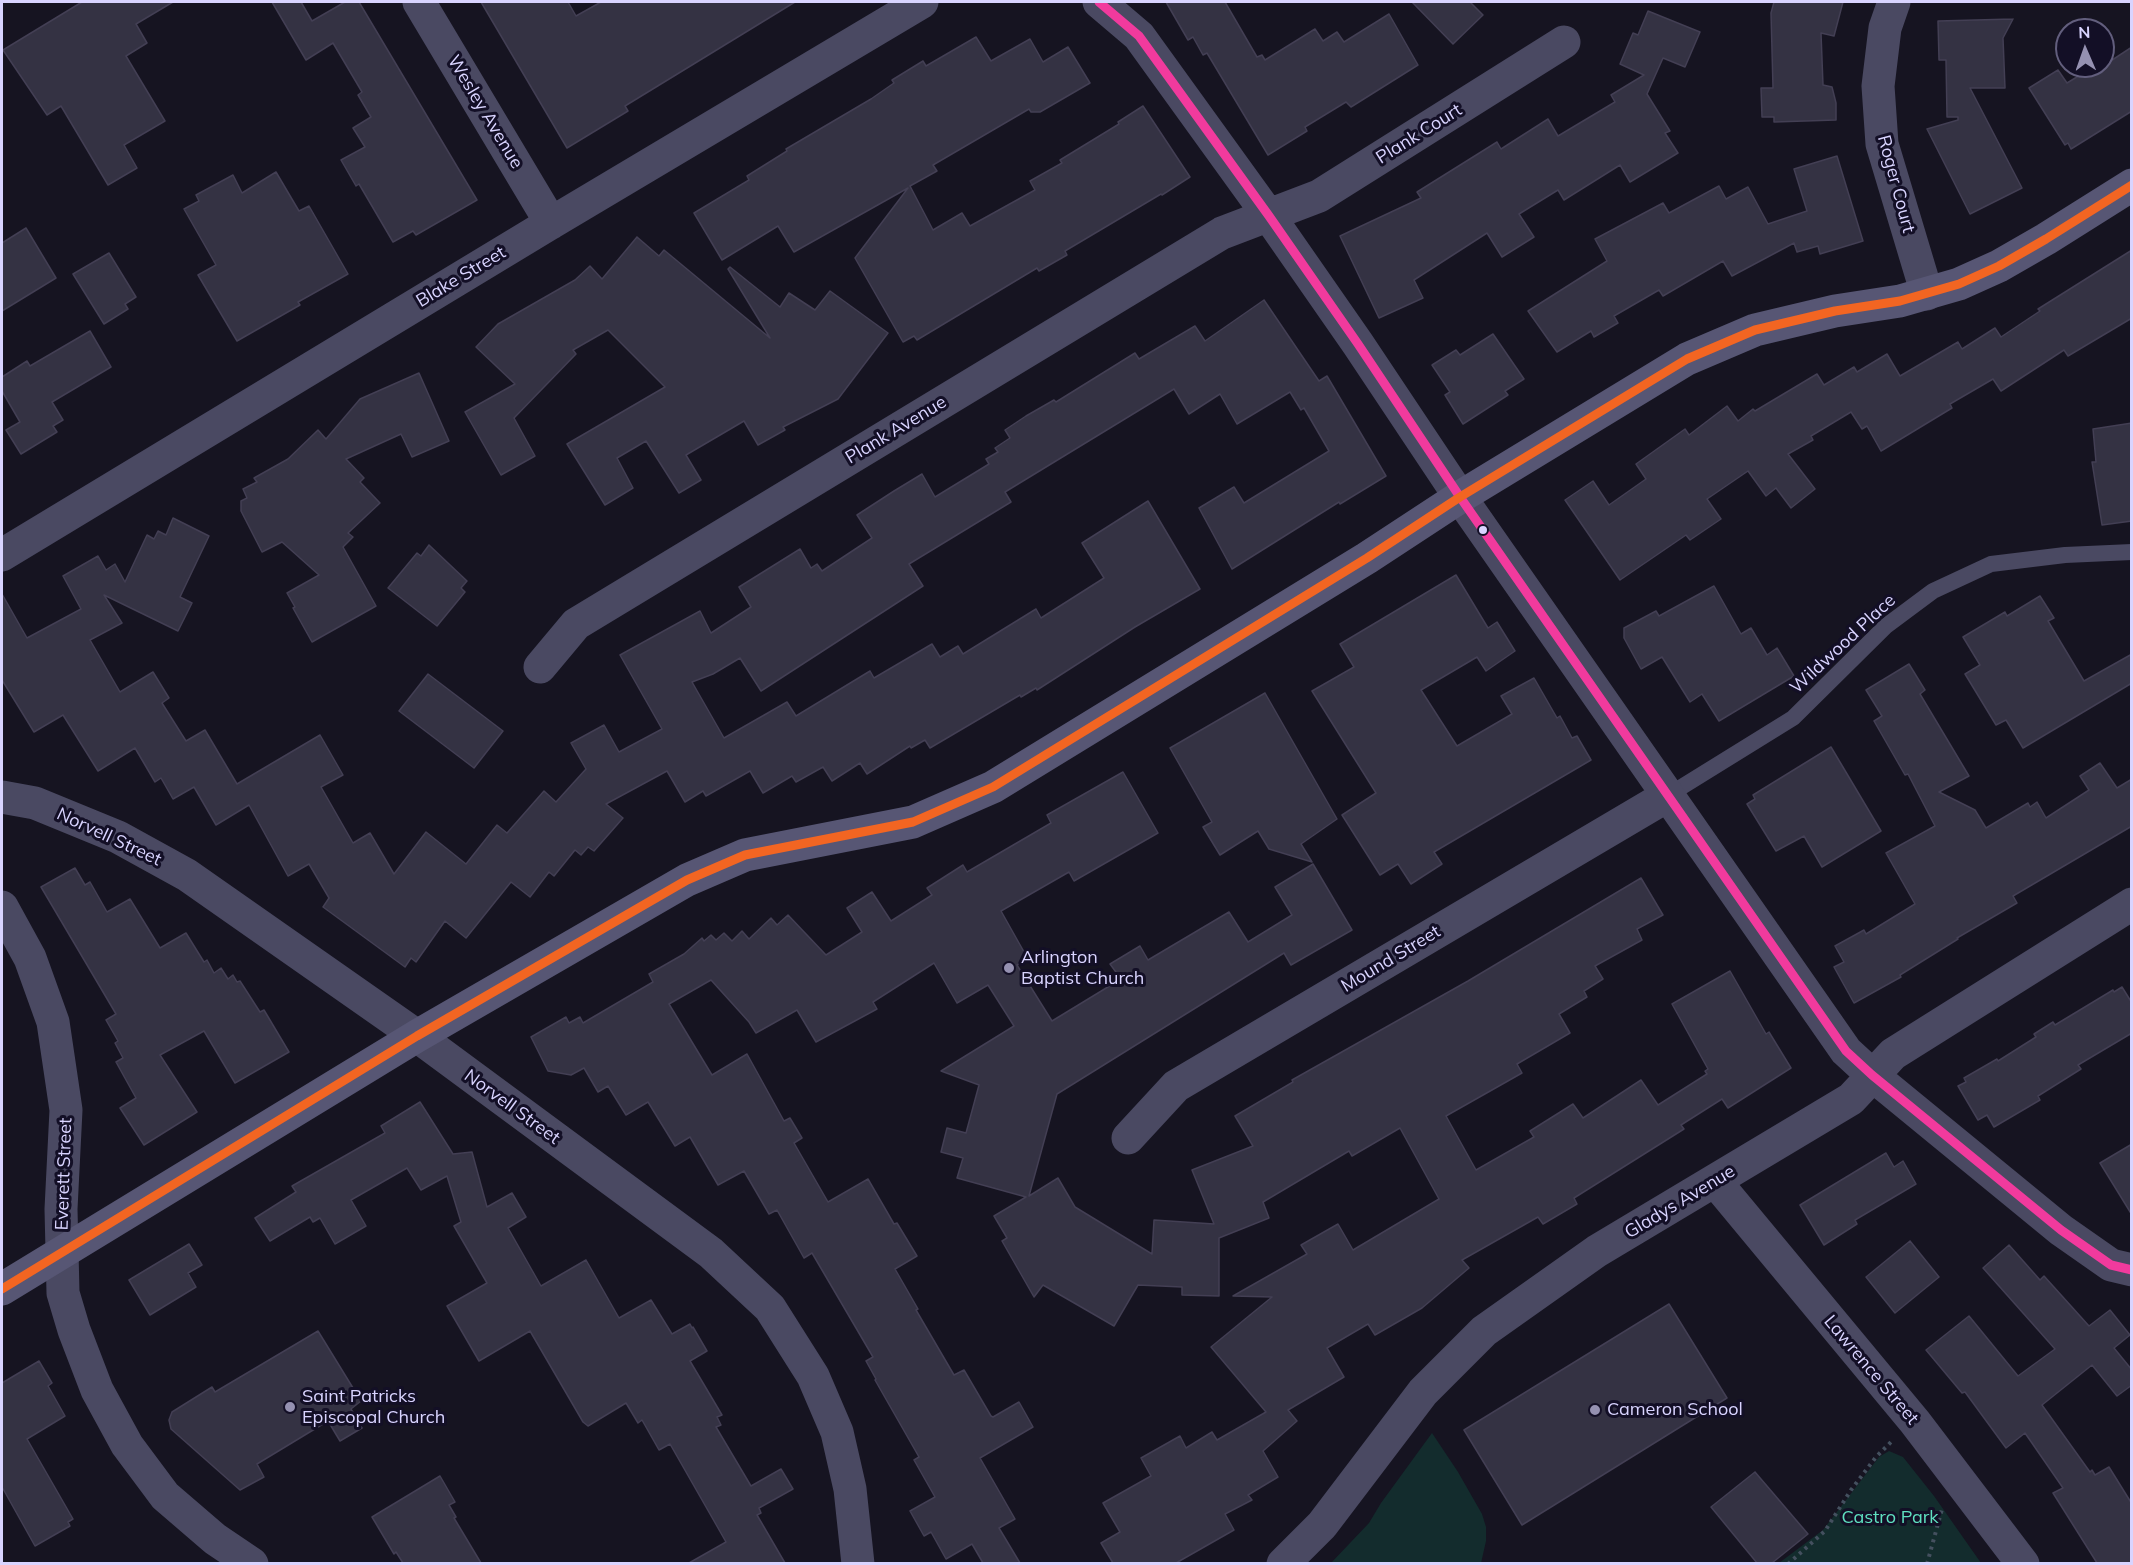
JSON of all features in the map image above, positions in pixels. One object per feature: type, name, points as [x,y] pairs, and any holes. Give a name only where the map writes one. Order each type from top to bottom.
[{"type":"street","name":"Wesley Avenue","points":[[419,2],[551,223]]},
{"type":"street","name":"Blake Street","points":[[6,543],[922,2]]},
{"type":"street","points":[[1099,2],[1139,36],[1269,216],[1460,497],[1846,1050],[1872,1075],[2061,1230],[2111,1265],[2132,1270]]},
{"type":"street","name":"Roger Court","points":[[1894,2],[1885,28],[1878,86],[1882,144],[1927,294]]},
{"type":"street","name":"Plank Court","points":[[1269,216],[1319,196],[1564,42]]},
{"type":"street","points":[[2,1289],[417,1036],[687,880],[745,855],[913,822],[993,788],[1367,558],[1460,497],[1688,359],[1766,327],[1927,294],[1959,284],[1999,266],[2046,240],[2132,185]]},
{"type":"street","name":"Plank Avenue","points":[[540,667],[576,624],[1222,233],[1269,216]]},
{"type":"street","name":"Mound Street","points":[[1128,1138],[1176,1086],[1667,796]]},
{"type":"street","name":"Norvell Street","points":[[2,797],[35,803],[118,837],[187,875],[417,1036],[711,1252],[770,1308],[813,1376],[837,1432],[850,1489],[858,1563]]},
{"type":"street","name":"Gladys Avenue","points":[[1283,1563],[1322,1525],[1423,1392],[1484,1331],[1597,1251],[1851,1099],[1893,1054],[2132,904]]},
{"type":"street","name":"Everett Street","points":[[2,908],[30,958],[53,1022],[66,1110],[61,1209],[63,1293],[74,1330],[98,1390],[127,1445],[165,1496],[215,1539],[252,1563]]},
{"type":"street","name":"Lawrence Street","points":[[1715,1180],[1915,1422],[2023,1563]]},
{"type":"lane","name":"Wildwood Place","points":[[1667,796],[1793,718],[1886,626],[1933,591],[1991,564],[2065,555],[2132,552]]},
{"type":"path","points":[[1788,1563],[1825,1531],[1851,1490],[1876,1457],[1915,1422]]},
{"type":"path","points":[[1927,1563],[1941,1513]]},
{"type":"green space","points":[[1432,1433],[1482,1514],[1486,1527],[1486,1541],[1481,1563],[1331,1563],[1369,1523]]},
{"type":"green space","name":"Castro Park","points":[[1889,1451],[1903,1457],[1934,1496],[1981,1563],[1779,1563],[1823,1530],[1879,1457]]},
{"type":"building","points":[[82,2],[173,2],[136,24],[147,43],[126,56],[165,121],[124,145],[137,168],[108,185],[61,106],[47,115],[3,50]]},
{"type":"building","points":[[272,2],[301,2],[312,21],[345,2],[359,2],[477,200],[416,235],[413,231],[393,242],[359,184],[356,186],[341,160],[365,147],[353,128],[371,117],[358,95],[362,92],[333,43],[306,60]]},
{"type":"building","points":[[481,2],[568,2],[576,16],[601,2],[795,2],[625,106],[628,111],[567,148]]},
{"type":"building","points":[[1166,2],[1225,2],[1257,57],[1262,55],[1265,60],[1315,29],[1323,41],[1337,32],[1344,42],[1389,14],[1418,65],[1351,107],[1346,102],[1305,127],[1307,131],[1268,155],[1207,53],[1203,55],[1193,37],[1188,40]]},
{"type":"building","points":[[1412,2],[1470,2],[1483,15],[1453,44]]},
{"type":"building","points":[[1774,2],[1843,2],[1834,36],[1821,33],[1823,85],[1832,87],[1836,103],[1836,120],[1774,122],[1774,117],[1762,117],[1761,88],[1773,88],[1771,13]]},
{"type":"building","points":[[1648,11],[1700,32],[1685,67],[1663,58],[1647,94],[1670,131],[1665,133],[1678,153],[1630,182],[1620,165],[1564,200],[1558,190],[1519,214],[1534,237],[1502,257],[1487,233],[1414,280],[1423,298],[1379,318],[1340,236],[1421,198],[1417,192],[1497,142],[1501,149],[1548,119],[1558,136],[1615,102],[1611,95],[1644,75],[1620,64],[1633,33],[1638,35]]},
{"type":"building","points":[[2013,19],[2003,38],[2005,88],[1970,88],[2022,188],[1970,214],[1927,129],[1958,120],[1958,117],[1947,117],[1946,60],[1939,60],[1938,21]]},
{"type":"building","points":[[976,37],[991,61],[1030,39],[1043,62],[1068,47],[1090,83],[1040,112],[1031,112],[1029,109],[933,165],[937,171],[910,186],[933,230],[962,213],[970,226],[1035,190],[1030,181],[1062,163],[1060,160],[1119,124],[1118,122],[1143,106],[1190,177],[1065,251],[1067,255],[1039,271],[1037,268],[917,340],[914,336],[903,342],[855,258],[908,188],[794,252],[778,226],[722,260],[694,213],[749,180],[747,176],[787,151],[786,149],[871,99],[894,83],[892,80],[923,61],[926,66]]},
{"type":"building","points":[[2132,47],[2132,111],[2071,149],[2068,143],[2065,145],[2029,88],[2055,72],[2055,78],[2064,78],[2067,83],[2075,78],[2115,78],[2115,58]]},
{"type":"building","points":[[1837,156],[1863,241],[1820,254],[1818,246],[1797,252],[1794,243],[1732,276],[1723,261],[1663,296],[1659,290],[1614,316],[1618,323],[1594,337],[1591,331],[1557,352],[1528,311],[1607,261],[1595,239],[1663,203],[1669,213],[1719,186],[1726,199],[1748,187],[1768,224],[1807,211],[1794,169]]},
{"type":"building","points":[[276,172],[299,211],[309,206],[348,274],[298,302],[300,305],[237,341],[198,275],[216,265],[184,209],[199,201],[196,195],[233,175],[242,193]]},
{"type":"building","points":[[26,228],[56,278],[2,311],[2,243]]},
{"type":"building","points":[[637,237],[659,256],[664,250],[770,338],[728,269],[730,267],[780,307],[789,293],[815,310],[830,291],[888,333],[838,399],[783,427],[785,430],[758,445],[744,421],[686,455],[701,480],[679,493],[646,441],[617,458],[633,488],[605,505],[567,444],[665,387],[608,330],[573,350],[576,354],[514,418],[535,456],[501,475],[465,412],[515,384],[476,347],[498,324],[575,280],[590,266],[602,279]]},
{"type":"building","points":[[2132,250],[2132,318],[2068,356],[2064,350],[2001,391],[1993,379],[1950,404],[1952,408],[1881,451],[1867,426],[1862,429],[1851,412],[1811,436],[1813,440],[1788,454],[1815,489],[1791,508],[1776,488],[1766,496],[1748,471],[1707,499],[1721,519],[1690,540],[1686,535],[1620,580],[1565,500],[1593,481],[1609,505],[1646,479],[1636,464],[1685,429],[1689,435],[1727,406],[1738,421],[1753,409],[1755,411],[1817,374],[1824,385],[1854,367],[1857,372],[1887,354],[1900,376],[1958,342],[1962,349],[1995,328],[2001,337],[2040,311],[2038,309]]},
{"type":"building","points":[[109,253],[136,297],[125,304],[128,309],[104,324],[73,274]]},
{"type":"building","points":[[1264,300],[1319,381],[1327,376],[1386,476],[1340,504],[1339,502],[1232,569],[1199,508],[1234,487],[1244,503],[1329,451],[1304,408],[1301,410],[1290,392],[1237,424],[1220,394],[1189,414],[1174,389],[1005,492],[1011,502],[909,564],[923,586],[761,691],[740,658],[713,674],[692,682],[724,738],[787,702],[796,716],[870,671],[874,678],[932,644],[940,657],[958,646],[963,654],[1036,609],[1041,618],[1104,578],[1082,543],[1148,501],[1200,589],[1135,627],[1037,690],[1036,688],[1021,697],[1020,695],[930,748],[925,740],[911,748],[910,746],[867,774],[860,763],[832,781],[823,767],[796,782],[792,776],[763,793],[750,771],[706,796],[703,791],[685,802],[667,771],[606,804],[623,818],[594,851],[588,847],[581,855],[575,850],[554,876],[549,872],[530,897],[511,882],[466,938],[445,921],[416,962],[411,958],[405,967],[323,907],[329,898],[309,864],[288,876],[249,805],[216,825],[194,787],[173,799],[161,778],[155,782],[135,748],[98,771],[63,715],[34,732],[2,680],[2,594],[27,638],[81,609],[63,576],[98,556],[106,570],[115,564],[125,582],[147,535],[154,539],[158,531],[166,535],[173,518],[209,536],[180,597],[192,603],[178,631],[104,595],[122,623],[90,640],[120,692],[153,672],[169,698],[162,703],[186,741],[205,730],[237,784],[320,735],[343,775],[321,787],[353,843],[370,833],[394,874],[426,832],[466,864],[497,825],[507,833],[544,791],[556,802],[586,769],[571,743],[604,725],[619,752],[662,729],[620,655],[700,611],[711,633],[751,607],[739,587],[800,549],[811,568],[817,564],[822,571],[872,538],[857,515],[922,474],[935,497],[989,464],[986,459],[998,452],[995,448],[1010,438],[1005,430],[1026,416],[1054,400],[1056,402],[1135,353],[1139,359],[1195,326],[1205,341]]},
{"type":"building","points":[[90,331],[111,367],[52,402],[63,420],[53,426],[57,432],[21,454],[6,430],[20,422],[2,391],[2,377],[27,361],[30,366]]},
{"type":"building","points":[[1493,334],[1524,379],[1505,391],[1508,395],[1463,424],[1445,395],[1450,392],[1432,365],[1456,350],[1460,355]]},
{"type":"building","points":[[419,373],[449,441],[412,457],[401,434],[346,459],[364,478],[360,482],[380,503],[348,533],[353,537],[343,547],[376,606],[312,642],[287,593],[319,575],[282,542],[262,552],[241,511],[241,501],[247,498],[243,489],[257,482],[254,478],[288,459],[318,430],[326,439],[360,399]]},
{"type":"building","points":[[2132,423],[2132,521],[2102,525],[2092,462],[2096,462],[2093,429]]},
{"type":"building","points":[[429,545],[467,581],[461,588],[465,592],[437,626],[388,588],[417,553],[421,556]]},
{"type":"building","points":[[1456,575],[1488,628],[1497,622],[1515,651],[1486,671],[1477,657],[1421,690],[1457,746],[1512,714],[1501,696],[1534,678],[1557,718],[1560,716],[1572,738],[1577,736],[1591,760],[1434,852],[1442,864],[1411,884],[1398,864],[1380,875],[1342,815],[1376,793],[1312,691],[1354,667],[1340,644]]},
{"type":"building","points":[[1714,586],[1741,634],[1751,628],[1767,655],[1777,648],[1794,676],[1719,721],[1702,694],[1690,702],[1662,657],[1641,669],[1624,638],[1624,628],[1656,611],[1659,616]]},
{"type":"building","points":[[2040,596],[2054,618],[2048,621],[2084,681],[2132,654],[2132,683],[2023,748],[2006,720],[1996,725],[1965,674],[1980,665],[1963,637],[2005,612],[2007,616]]},
{"type":"building","points":[[1909,664],[1925,690],[1920,694],[1969,776],[1939,792],[1975,810],[1986,828],[2028,803],[2030,807],[2037,802],[2046,818],[2089,790],[2080,776],[2100,763],[2117,788],[2132,779],[2132,826],[2013,896],[2017,903],[1957,938],[1900,975],[1901,977],[1854,1003],[1834,967],[1844,962],[1835,946],[1864,930],[1866,934],[1915,904],[1886,853],[1935,826],[1908,774],[1905,775],[1874,721],[1882,716],[1866,690]]},
{"type":"building","points":[[428,674],[503,731],[474,768],[399,711]]},
{"type":"building","points":[[1265,693],[1337,819],[1301,844],[1312,862],[1269,849],[1258,831],[1220,855],[1203,827],[1212,822],[1170,748]]},
{"type":"building","points":[[1831,747],[1881,831],[1822,867],[1804,836],[1776,851],[1747,804],[1755,799],[1753,795]]},
{"type":"building","points":[[1123,772],[1158,833],[1074,881],[1069,872],[1001,911],[1028,959],[1017,965],[1052,1021],[1121,979],[1110,964],[1140,946],[1148,960],[1229,912],[1248,942],[1292,915],[1275,887],[1313,864],[1352,930],[1291,965],[1284,953],[1057,1094],[1029,1196],[1058,1178],[1075,1207],[1152,1254],[1154,1220],[1214,1224],[1192,1170],[1253,1146],[1235,1116],[1293,1082],[1292,1080],[1468,981],[1641,878],[1663,915],[1637,929],[1642,940],[1595,966],[1603,979],[1584,991],[1587,997],[1559,1014],[1570,1033],[1517,1064],[1522,1073],[1446,1116],[1476,1170],[1534,1137],[1530,1131],[1573,1104],[1583,1118],[1641,1080],[1658,1105],[1707,1074],[1705,1071],[1708,1069],[1672,1004],[1730,971],[1766,1034],[1769,1032],[1791,1068],[1728,1108],[1722,1099],[1681,1125],[1684,1129],[1574,1198],[1577,1204],[1543,1224],[1538,1217],[1462,1260],[1469,1268],[1422,1308],[1375,1335],[1368,1324],[1327,1348],[1344,1377],[1288,1410],[1297,1421],[1263,1451],[1278,1477],[1248,1495],[1252,1500],[1225,1514],[1234,1530],[1176,1563],[1113,1563],[1101,1543],[1120,1532],[1103,1503],[1151,1476],[1141,1458],[1180,1436],[1186,1448],[1212,1432],[1217,1440],[1266,1412],[1211,1347],[1272,1297],[1233,1296],[1307,1254],[1301,1245],[1338,1224],[1353,1250],[1439,1199],[1400,1128],[1352,1156],[1349,1151],[1263,1202],[1269,1218],[1219,1238],[1219,1296],[1182,1295],[1182,1287],[1138,1285],[1114,1326],[1043,1285],[1034,1297],[1002,1241],[1007,1238],[994,1216],[1026,1197],[957,1178],[963,1158],[941,1152],[947,1128],[966,1133],[979,1085],[941,1071],[1014,1026],[988,985],[957,1003],[934,963],[873,1002],[877,1009],[816,1042],[797,1010],[756,1033],[711,980],[669,1004],[712,1075],[747,1054],[784,1121],[790,1118],[802,1138],[794,1143],[828,1202],[868,1179],[894,1224],[897,1223],[917,1256],[895,1269],[954,1375],[964,1370],[991,1416],[1019,1402],[1033,1427],[980,1458],[1015,1519],[999,1528],[1020,1563],[983,1563],[972,1544],[946,1559],[931,1532],[924,1536],[910,1511],[935,1497],[914,1460],[919,1457],[866,1361],[873,1357],[812,1253],[804,1258],[777,1210],[769,1214],[744,1171],[718,1185],[690,1137],[675,1146],[648,1102],[626,1115],[608,1086],[598,1092],[584,1068],[571,1075],[548,1071],[531,1037],[566,1017],[569,1023],[580,1017],[583,1023],[653,982],[649,974],[684,954],[702,938],[704,941],[711,935],[716,940],[724,933],[732,941],[742,931],[749,939],[771,918],[777,925],[788,915],[826,955],[862,932],[847,908],[872,892],[891,921],[932,895],[927,888],[963,865],[967,872],[1051,823],[1047,815]]},
{"type":"building","points":[[75,868],[85,885],[90,882],[107,912],[130,899],[160,948],[186,933],[204,962],[207,960],[214,973],[221,968],[228,979],[233,975],[237,982],[240,981],[260,1012],[264,1010],[289,1052],[235,1083],[204,1031],[160,1055],[197,1112],[144,1145],[120,1108],[136,1098],[116,1062],[123,1058],[115,1043],[118,1041],[106,1020],[116,1014],[41,887]]},
{"type":"building","points":[[2122,987],[2132,1003],[2132,1033],[2078,1065],[2081,1069],[2038,1096],[2040,1100],[1994,1127],[1987,1115],[1978,1120],[1958,1086],[1966,1082],[1964,1078],[1997,1059],[1998,1061],[2036,1037],[2034,1034],[2053,1022],[2055,1025],[2113,990],[2114,992]]},
{"type":"building","points":[[420,1102],[453,1154],[472,1152],[487,1207],[512,1193],[526,1217],[508,1228],[541,1286],[586,1260],[619,1318],[651,1300],[672,1334],[690,1324],[693,1327],[707,1351],[690,1361],[722,1415],[717,1417],[721,1425],[716,1427],[751,1486],[781,1469],[793,1489],[759,1508],[761,1513],[757,1515],[785,1563],[689,1563],[726,1542],[670,1444],[659,1450],[642,1420],[638,1423],[626,1403],[588,1426],[583,1422],[530,1331],[479,1361],[447,1306],[487,1283],[454,1226],[461,1222],[447,1176],[421,1190],[407,1168],[351,1200],[366,1226],[335,1244],[320,1218],[313,1222],[310,1217],[270,1241],[255,1218],[296,1192],[292,1186],[385,1133],[381,1126]]},
{"type":"building","points":[[2132,1144],[2132,1215],[2100,1163]]},
{"type":"building","points":[[1886,1153],[1894,1167],[1903,1161],[1916,1184],[1855,1220],[1857,1224],[1824,1245],[1800,1205]]},
{"type":"building","points":[[1910,1241],[1939,1277],[1895,1313],[1866,1277]]},
{"type":"building","points":[[189,1244],[202,1265],[188,1273],[196,1287],[150,1315],[129,1280]]},
{"type":"building","points":[[2009,1245],[2040,1280],[2044,1276],[2089,1326],[2110,1310],[2130,1335],[2114,1348],[2132,1370],[2132,1385],[2117,1396],[2092,1365],[2042,1405],[2090,1472],[2092,1470],[2095,1475],[2109,1467],[2132,1504],[2132,1563],[2097,1563],[2053,1493],[2063,1488],[2025,1433],[2006,1448],[1965,1392],[1962,1393],[1926,1350],[1969,1316],[2018,1376],[2055,1349],[1983,1268]]},
{"type":"building","points":[[1669,1304],[1727,1398],[1522,1525],[1464,1430]]},
{"type":"building","points":[[318,1331],[361,1401],[351,1409],[362,1428],[340,1441],[328,1421],[257,1464],[264,1477],[240,1490],[171,1429],[169,1420],[172,1412],[212,1387],[215,1392]]},
{"type":"building","points":[[39,1361],[52,1383],[48,1386],[65,1416],[27,1439],[73,1519],[68,1522],[70,1526],[35,1546],[2,1487],[2,1383]]},
{"type":"building","points":[[1755,1472],[1808,1534],[1772,1563],[1757,1563],[1711,1507]]},
{"type":"building","points":[[440,1476],[455,1502],[449,1505],[456,1517],[454,1518],[481,1563],[403,1563],[396,1552],[394,1554],[372,1517]]},
{"type":"transit line","points":[[1099,2],[1139,36],[1269,216],[1460,497],[1846,1051],[1872,1075],[2061,1230],[2111,1265],[2132,1270]]},
{"type":"transit line","points":[[2,1289],[417,1036],[687,880],[745,855],[913,822],[993,787],[1687,359],[1755,330],[1835,311],[1900,301],[1959,284],[1999,266],[2132,185]]},
{"type":"place","name":"Arlington Baptist Church","points":[[1009,968]]},
{"type":"place","name":"Saint Patricks Episcopal Church","points":[[290,1407]]},
{"type":"place","name":"Cameron School","points":[[1595,1410]]}]
